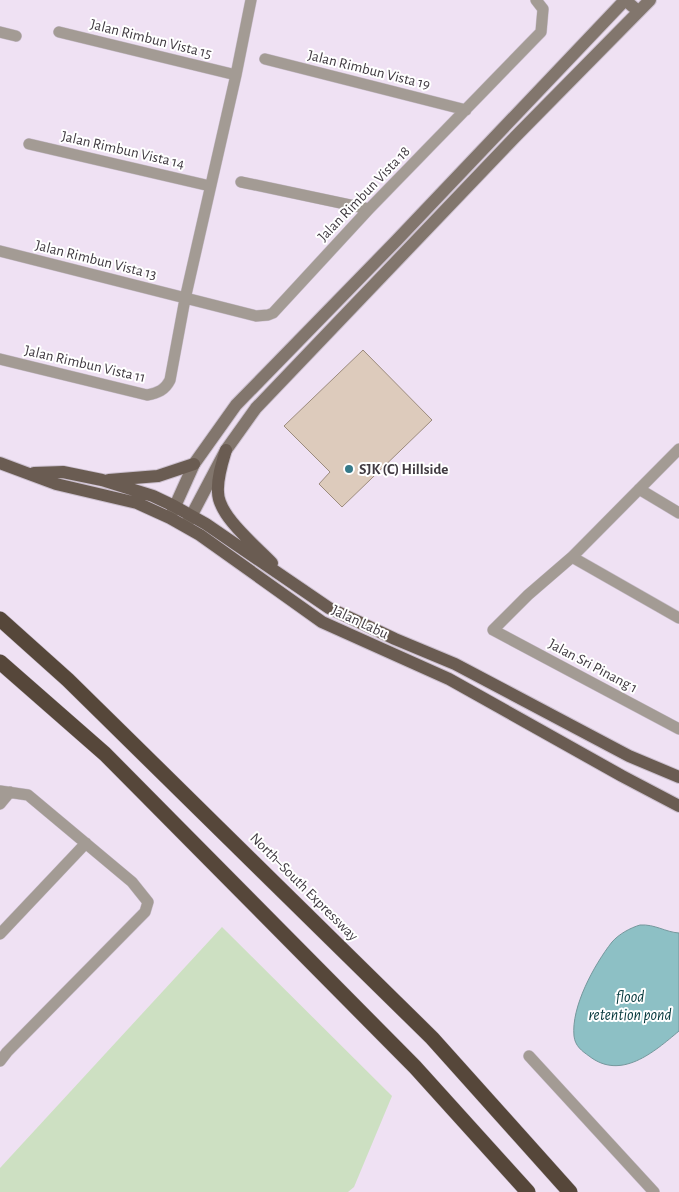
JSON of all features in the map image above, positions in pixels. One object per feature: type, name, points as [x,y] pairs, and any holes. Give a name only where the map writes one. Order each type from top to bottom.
[{"type":"highway","name":"North–South Expressway","points":[[0,619],[68,680],[432,1038],[570,1192]]},
{"type":"highway","points":[[0,662],[105,754],[415,1067],[528,1192]]},
{"type":"main road","points":[[226,450],[218,482],[220,504],[228,517],[290,582]]},
{"type":"main road","name":"Jalan Labu","points":[[0,463],[56,484],[172,512]]},
{"type":"main road","points":[[102,480],[158,476],[194,464]]},
{"type":"main road","name":"Jalan Labu","points":[[29,473],[63,472],[102,480],[153,496],[172,512],[290,582],[329,608],[395,639],[455,664],[629,756],[679,777]]},
{"type":"main road","name":"Jalan Labu","points":[[188,521],[322,622],[449,680],[679,806]]},
{"type":"street","points":[[185,299],[236,75],[251,0]]},
{"type":"street","name":"Jalan Rimbun Vista 18","points":[[185,299],[256,316],[273,313],[369,209],[541,32],[543,9],[536,0]]},
{"type":"street","points":[[172,512],[194,464],[236,405],[396,241],[625,0],[638,11]]},
{"type":"street","points":[[188,521],[226,450],[256,408],[650,0]]},
{"type":"street","points":[[0,32],[16,36]]},
{"type":"street","name":"Jalan Rimbun Vista 15","points":[[59,32],[236,75]]},
{"type":"street","name":"Jalan Rimbun Vista 19","points":[[265,59],[466,110]]},
{"type":"street","name":"Jalan Rimbun Vista 14","points":[[29,144],[210,186]]},
{"type":"street","points":[[241,182],[369,209]]},
{"type":"street","name":"Jalan Rimbun Vista 13","points":[[0,251],[185,299]]},
{"type":"street","name":"Jalan Rimbun Vista 11","points":[[0,359],[147,395],[163,390],[170,380],[185,299]]},
{"type":"street","points":[[324,315],[336,326]]},
{"type":"street","points":[[679,448],[572,557],[679,618]]},
{"type":"street","points":[[639,489],[679,513]]},
{"type":"street","name":"Jalan Sri Pinang 1","points":[[572,557],[528,595],[493,630],[679,729]]},
{"type":"street","points":[[0,804],[5,791],[28,795],[132,882],[148,902],[144,912],[138,919],[2,1052]]},
{"type":"street","points":[[0,934],[86,843]]},
{"type":"street","points":[[529,1056],[654,1192]]},
{"type":"shaded area","points":[[222,927],[392,1096],[354,1187],[348,1192],[0,1192],[0,1168]]},
{"type":"water","name":"flood retention pond","points":[[640,925],[679,933],[679,1031],[648,1055],[637,1061],[613,1066],[601,1063],[579,1048],[574,1036],[576,1012],[591,974],[605,951],[618,936]]},
{"type":"building","points":[[363,350],[432,420],[342,507],[319,484],[330,472],[284,426]]},
{"type":"place","name":"SJK (C) Hillside","points":[[349,469]]}]
